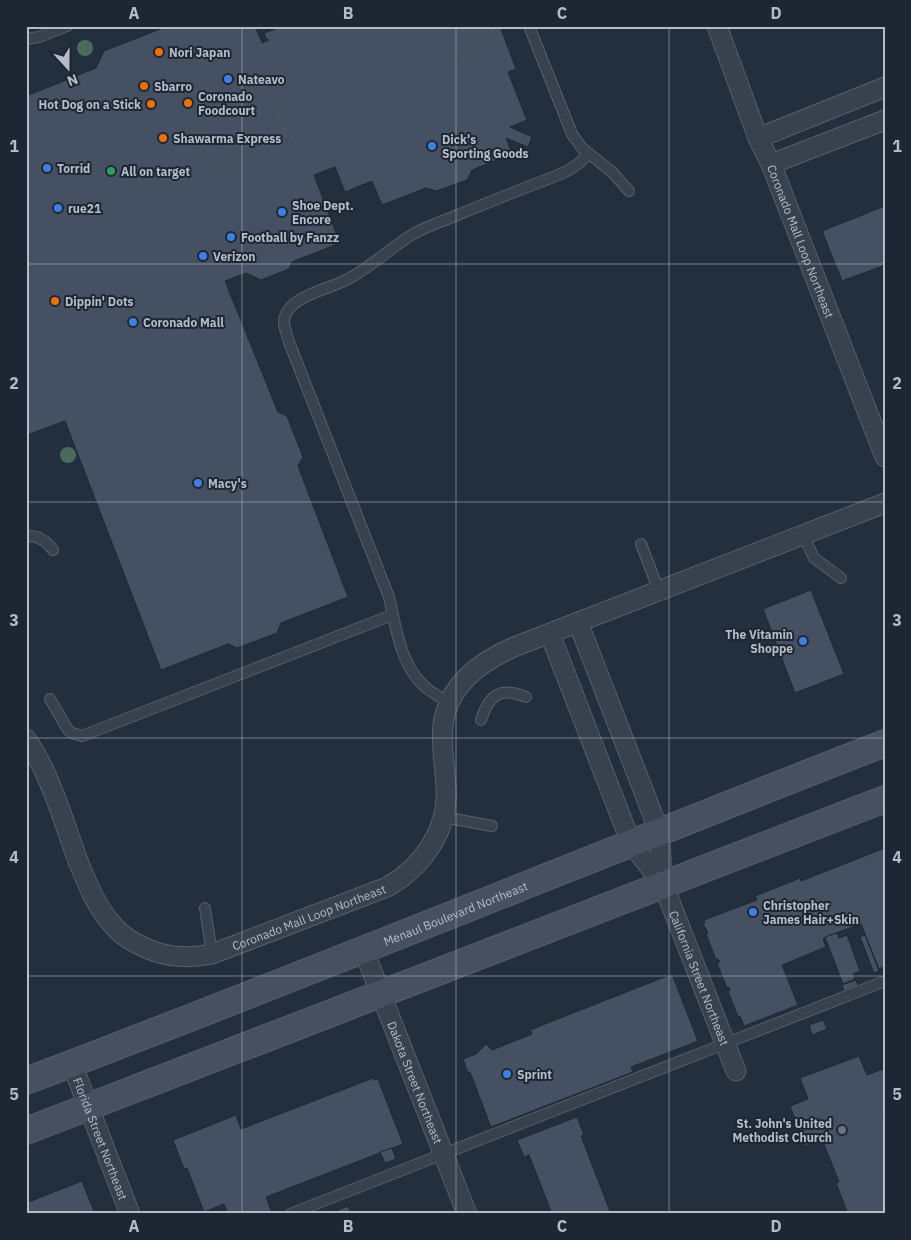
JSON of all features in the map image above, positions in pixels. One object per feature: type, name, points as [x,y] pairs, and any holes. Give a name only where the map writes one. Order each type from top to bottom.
[{"type":"main road","name":"Menaul Boulevard Northeast","points":[[26,1081],[364,951],[659,831],[885,743]]},
{"type":"main road","points":[[26,1131],[885,799]]},
{"type":"street","name":"Coronado Mall Loop Northeast","points":[[717,26],[758,138],[771,164],[885,457]]},
{"type":"street","points":[[758,138],[885,87]]},
{"type":"street","points":[[771,164],[885,120]]},
{"type":"street","name":"Coronado Mall Loop Northeast","points":[[26,739],[44,772],[93,896],[113,926],[129,940],[144,948],[160,953],[187,957],[212,954],[369,894],[398,880],[418,863],[437,834],[443,817],[446,796],[443,750],[445,714],[450,703],[470,674],[490,658],[885,503]]},
{"type":"street","points":[[578,622],[659,831],[663,884]]},
{"type":"street","points":[[550,634],[631,843],[663,884]]},
{"type":"street","name":"California Street Northeast","points":[[663,884],[736,1071]]},
{"type":"street","name":"Dakota Street Northeast","points":[[364,951],[466,1214]]},
{"type":"street","name":"Florida Street Northeast","points":[[72,1064],[130,1214]]},
{"type":"lane","points":[[26,39],[39,37],[67,26]]},
{"type":"lane","points":[[529,26],[572,134],[588,154],[612,172],[629,191]]},
{"type":"lane","points":[[450,703],[424,686],[412,670],[398,637],[385,588],[284,325],[285,314],[298,300],[347,280],[368,268],[377,259],[411,235],[476,207],[570,171],[588,154]]},
{"type":"lane","points":[[803,535],[814,558],[841,578]]},
{"type":"lane","points":[[26,536],[40,538],[48,543],[53,550]]},
{"type":"lane","points":[[641,544],[659,591]]},
{"type":"lane","points":[[50,699],[68,730],[72,734],[82,736],[392,615]]},
{"type":"lane","points":[[480,720],[493,696],[503,692],[513,692],[526,697]]},
{"type":"lane","points":[[443,817],[492,826]]},
{"type":"lane","points":[[205,908],[212,954]]},
{"type":"lane","points":[[290,1214],[885,982]]},
{"type":"path","points":[[462,61],[471,50],[464,31],[472,27],[480,46],[494,41],[490,26]]},
{"type":"path","points":[[269,88],[291,148]]},
{"type":"path","points":[[230,149],[238,125]]},
{"type":"path","points":[[189,153],[229,172]]},
{"type":"building","name":"Coronado Mall","points":[[168,26],[255,26],[262,43],[269,40],[264,33],[275,29],[274,26],[500,26],[516,69],[508,72],[527,120],[510,127],[532,137],[528,147],[506,138],[512,154],[472,170],[467,180],[436,191],[426,188],[382,205],[372,181],[345,192],[335,167],[314,175],[340,243],[292,262],[289,269],[261,280],[246,273],[225,281],[278,412],[287,416],[303,457],[298,466],[348,597],[281,623],[277,633],[237,648],[228,644],[161,670],[65,421],[27,435],[26,438],[26,100],[29,95],[96,68],[104,51]]},
{"type":"building","points":[[885,206],[885,265],[842,281],[822,231]]},
{"type":"building","name":"The Vitamin Shoppe","points":[[811,590],[844,674],[795,693],[763,609]]},
{"type":"building","points":[[885,848],[885,966],[879,969],[861,924],[825,937],[823,939],[826,947],[782,965],[798,1005],[744,1026],[740,1016],[738,1017],[728,991],[730,990],[729,987],[727,988],[717,963],[720,962],[718,959],[716,960],[706,934],[708,933],[703,924],[705,923],[704,920],[757,900],[755,896],[800,878],[801,881]]},
{"type":"building","points":[[837,933],[839,938],[847,935],[860,971],[853,974],[855,979],[843,984],[825,937]]},
{"type":"building","points":[[865,935],[879,971],[874,973],[860,937]]},
{"type":"building","points":[[672,974],[698,1041],[631,1067],[633,1072],[491,1127],[470,1072],[468,1073],[463,1059],[476,1054],[486,1044],[492,1050],[532,1034],[530,1030]]},
{"type":"building","points":[[856,980],[858,986],[844,991],[842,985]]},
{"type":"building","points":[[823,1020],[827,1029],[812,1035],[809,1025]]},
{"type":"building","name":"St. John's United Methodist Church","points":[[859,1056],[867,1075],[883,1069],[885,1073],[885,1115],[883,1116],[885,1121],[885,1214],[848,1214],[836,1183],[839,1182],[822,1139],[805,1146],[790,1106],[808,1099],[800,1078]]},
{"type":"building","points":[[373,1078],[374,1080],[378,1079],[403,1144],[266,1197],[272,1213],[228,1214],[224,1204],[204,1212],[187,1168],[184,1169],[173,1140],[236,1115],[241,1129]]},
{"type":"building","points":[[577,1117],[584,1135],[581,1136],[611,1214],[552,1214],[529,1155],[524,1157],[517,1140]]},
{"type":"building","points":[[392,1148],[396,1159],[385,1163],[380,1152]]},
{"type":"building","points":[[82,1181],[95,1214],[26,1214],[26,1203]]},
{"type":"building","points":[[348,1206],[351,1214],[329,1214]]},
{"type":"place","name":"Nori Japan","points":[[159,52]]},
{"type":"place","name":"Nateavo","points":[[228,79]]},
{"type":"place","name":"Sbarro","points":[[144,86]]},
{"type":"place","name":"Coronado Foodcourt","points":[[188,103]]},
{"type":"place","name":"Hot Dog on a Stick","points":[[151,104]]},
{"type":"place","name":"Shawarma Express","points":[[163,138]]},
{"type":"place","name":"Dick's Sporting Goods","points":[[432,146]]},
{"type":"place","name":"Torrid","points":[[47,168]]},
{"type":"place","name":"All on target","points":[[111,171]]},
{"type":"place","name":"rue21","points":[[58,208]]},
{"type":"place","name":"Shoe Dept. Encore","points":[[282,212]]},
{"type":"place","name":"Football by Fanzz","points":[[231,237]]},
{"type":"place","name":"Verizon","points":[[203,256]]},
{"type":"place","name":"Dippin' Dots","points":[[55,301]]},
{"type":"place","name":"Coronado Mall","points":[[133,322]]},
{"type":"place","name":"Macy's","points":[[198,483]]},
{"type":"place","name":"The Vitamin Shoppe","points":[[803,641]]},
{"type":"place","name":"Christopher James Hair+Skin","points":[[753,912]]},
{"type":"place","name":"Sprint","points":[[507,1074]]},
{"type":"place","name":"St. John's United Methodist Church","points":[[842,1130]]}]
